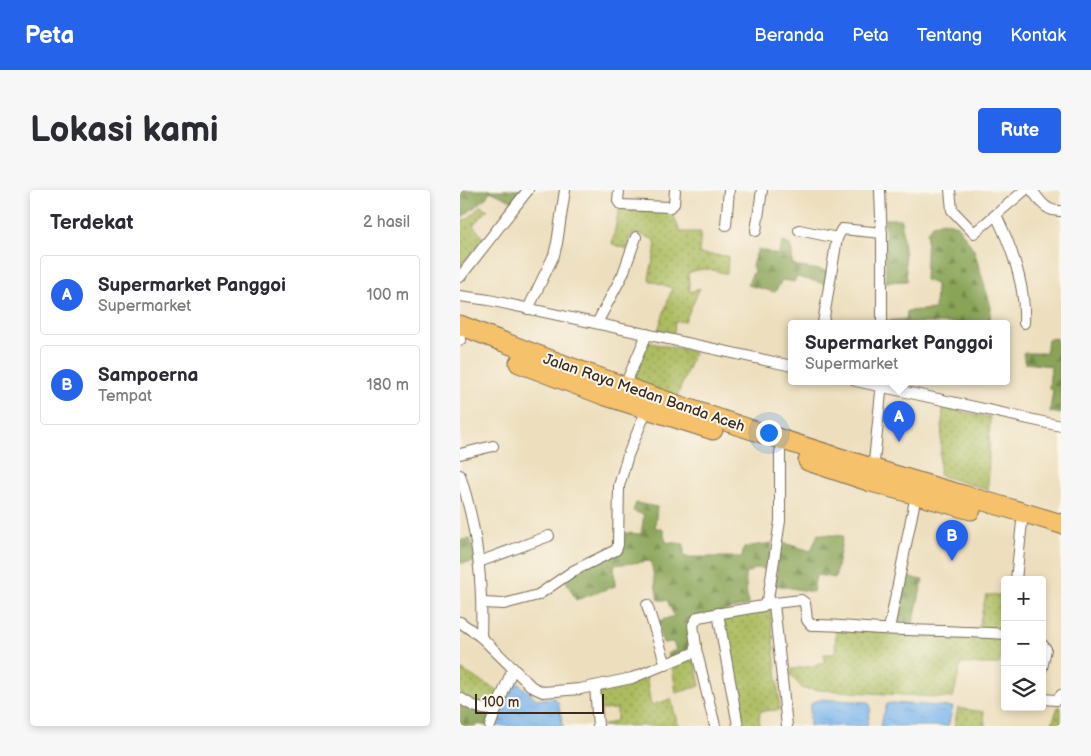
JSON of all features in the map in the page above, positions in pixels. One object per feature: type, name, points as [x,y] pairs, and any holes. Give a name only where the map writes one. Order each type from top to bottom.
[{"type":"highway","name":"Jalan Raya Medan Banda Aceh","points":[[460,336],[567,382],[622,394],[744,428],[872,476],[916,495],[1022,522],[1061,535]]},
{"type":"highway","name":"Jalan Raya Medan Banda Aceh","points":[[622,394],[647,409],[780,452],[1061,524]]},
{"type":"street","points":[[460,276],[526,195],[528,190]]},
{"type":"street","points":[[528,308],[558,243],[565,190]]},
{"type":"street","points":[[619,190],[618,201],[621,204],[670,207],[674,204],[675,190]]},
{"type":"street","points":[[726,225],[729,190]]},
{"type":"street","points":[[756,232],[762,190]]},
{"type":"street","points":[[880,190],[882,320]]},
{"type":"street","points":[[950,190],[952,210],[975,233],[1025,190]]},
{"type":"street","points":[[1032,190],[1048,209],[1054,212],[1061,211]]},
{"type":"street","points":[[996,215],[1010,247],[1023,298],[1024,323]]},
{"type":"street","points":[[823,320],[837,238],[842,229],[882,234]]},
{"type":"street","points":[[799,230],[837,238]]},
{"type":"street","points":[[597,323],[623,274],[636,237]]},
{"type":"street","points":[[460,296],[528,308],[788,365]]},
{"type":"street","points":[[622,394],[647,334]]},
{"type":"street","points":[[872,476],[882,385]]},
{"type":"street","points":[[886,385],[1061,426]]},
{"type":"street","points":[[482,603],[504,604],[538,595],[573,571],[616,550],[618,545],[619,486],[628,455],[647,409]]},
{"type":"street","points":[[460,454],[493,446]]},
{"type":"street","points":[[780,452],[780,522],[768,599],[787,726]]},
{"type":"street","points":[[460,475],[469,507],[479,562],[482,603],[481,636]]},
{"type":"street","points":[[889,629],[916,495]]},
{"type":"street","points":[[1016,576],[1022,522]]},
{"type":"street","points":[[479,562],[550,536]]},
{"type":"street","points":[[714,726],[696,650],[693,625],[695,620],[701,616],[795,600],[804,602],[806,620],[811,625],[837,624],[889,629],[1001,634]]},
{"type":"street","points":[[647,605],[666,665]]},
{"type":"street","points":[[718,613],[738,726]]},
{"type":"street","points":[[460,622],[481,636],[532,687],[543,692],[595,686],[632,678],[666,665],[696,650]]},
{"type":"street","points":[[490,726],[513,668]]},
{"type":"street","points":[[595,686],[598,726]]},
{"type":"street","points":[[1046,699],[1057,700],[1061,695]]},
{"type":"street","points":[[460,698],[471,706],[496,710]]},
{"type":"green space","points":[[460,190],[525,190],[516,203],[490,191],[486,198],[460,219]]},
{"type":"green space","points":[[480,206],[488,210],[473,225],[483,238],[460,267],[460,222],[469,218]]},
{"type":"green space","points":[[619,209],[673,213],[680,232],[701,232],[699,254],[728,256],[727,274],[708,269],[688,273],[690,292],[700,288],[685,321],[675,322],[674,333],[658,330],[672,288],[649,280],[655,240],[637,233],[631,235],[627,249],[612,244]]},
{"type":"green space","points":[[885,219],[901,219],[907,281],[886,282]]},
{"type":"green space","points":[[944,221],[957,225],[974,250],[991,307],[990,320],[896,320],[906,319],[907,311],[935,309],[936,284],[925,280],[927,232],[932,225]]},
{"type":"green space","points":[[783,242],[790,245],[792,263],[799,267],[828,271],[826,284],[797,277],[794,282],[782,280],[775,292],[747,285],[754,271],[752,265],[758,249],[778,255]]},
{"type":"green space","points":[[1056,338],[1059,352],[1061,353],[1061,414],[1050,412],[1053,390],[1049,388],[1051,366],[1025,363],[1023,353],[1046,353],[1048,339]]},
{"type":"green space","points":[[646,342],[694,353],[677,397],[629,381]]},
{"type":"green space","points":[[943,408],[990,417],[988,490],[939,475]]},
{"type":"green space","points":[[636,503],[657,507],[655,527],[663,530],[666,542],[684,544],[684,557],[742,557],[744,547],[772,543],[770,570],[757,568],[745,574],[748,605],[691,619],[693,650],[670,661],[667,654],[676,650],[673,642],[663,643],[656,622],[674,616],[667,600],[658,600],[651,561],[614,565],[615,586],[576,600],[564,577],[621,550],[624,533],[641,534],[644,515],[633,511]]},
{"type":"green space","points":[[818,534],[843,536],[835,578],[816,575],[813,592],[775,585],[780,542],[811,551]]},
{"type":"green space","points":[[470,539],[476,562],[460,563],[460,540]]},
{"type":"green space","points":[[902,576],[923,580],[912,628],[893,625]]},
{"type":"green space","points":[[986,595],[1001,595],[1001,632],[978,630]]},
{"type":"green space","points":[[770,608],[780,710],[760,711],[759,726],[744,726],[722,615]]},
{"type":"green space","points":[[836,629],[1001,637],[1001,658],[999,664],[961,664],[953,698],[803,689],[786,670],[825,663],[824,654],[835,654]]},
{"type":"green space","points":[[694,657],[700,686],[676,693],[672,665]]},
{"type":"green space","points":[[460,669],[500,692],[495,708],[482,706],[460,694]]},
{"type":"green space","points":[[646,676],[651,705],[671,699],[678,726],[602,726],[617,720],[617,709],[600,710],[598,688]]},
{"type":"green space","points":[[460,702],[490,715],[486,726],[478,724],[477,726],[460,726]]},
{"type":"green space","points":[[1058,707],[1061,707],[1061,726],[1051,726]]},
{"type":"green space","points":[[958,708],[984,712],[985,726],[954,726]]},
{"type":"water","points":[[514,683],[519,684],[536,699],[554,698],[558,702],[563,726],[496,726]]},
{"type":"water","points":[[822,699],[868,702],[871,707],[867,726],[810,726],[810,707],[813,702]]},
{"type":"water","points":[[887,704],[953,707],[948,726],[880,726]]},
{"type":"place","name":"Supermarket Panggoi","points":[[899,442]]},
{"type":"place","name":"Sampoerna","points":[[952,561]]}]
